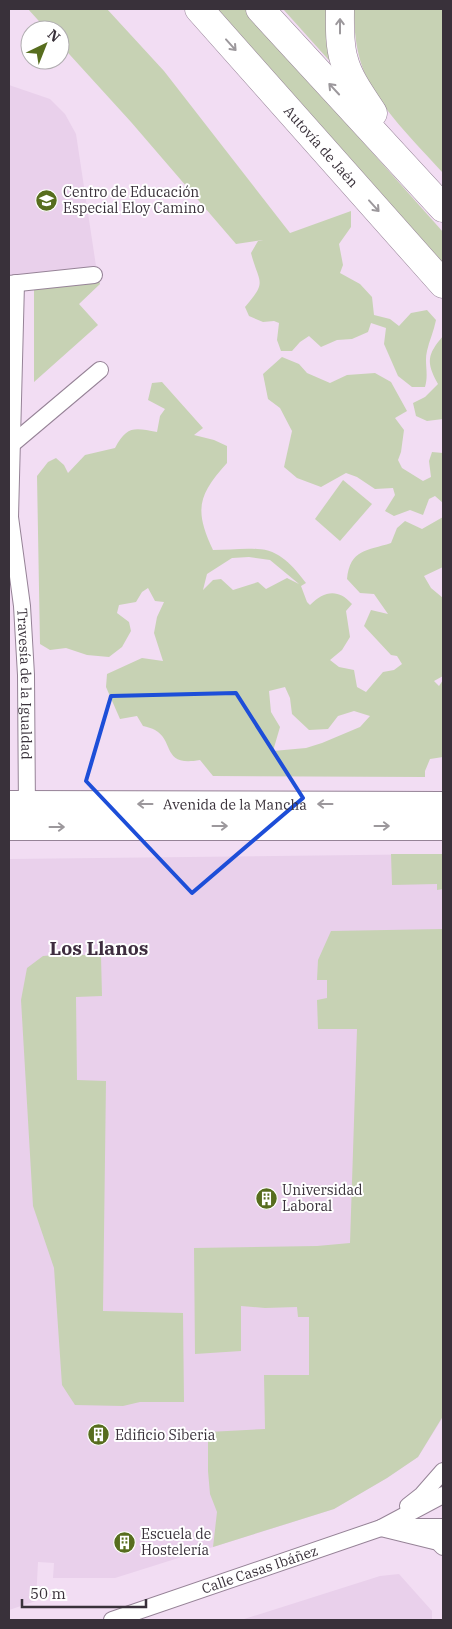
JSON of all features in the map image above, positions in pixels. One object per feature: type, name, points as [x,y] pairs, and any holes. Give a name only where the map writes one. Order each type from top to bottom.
[{"type":"highway","name":"Autovía de Jaén","points":[[199,9],[443,284]]},
{"type":"highway","points":[[260,9],[443,208]]},
{"type":"highway","points":[[340,9],[340,32],[344,60],[356,86],[374,114],[391,150]]},
{"type":"main road","name":"Avenida de la Mancha","points":[[18,815],[441,819]]},
{"type":"street","name":"Travesía de la Igualdad","points":[[18,815],[26,675],[22,606],[10,517],[12,283],[94,275]]},
{"type":"street","points":[[11,445],[100,370]]},
{"type":"street","points":[[381,1528],[422,1495],[443,1471]]},
{"type":"street","name":"Calle Casas Ibáñez","points":[[112,1620],[381,1528],[443,1495]]},
{"type":"street","name":"Calle Casas Ibáñez","points":[[381,1528],[443,1527]]},
{"type":"street","points":[[381,1528],[438,1542],[443,1547]]},
{"type":"highlighted area","points":[[236,693],[303,798],[192,893],[86,781],[111,696]]},
{"type":"shaded area","name":"Centro de Educación Especial Eloy Camino","points":[[9,85],[50,99],[65,114],[76,134],[96,266],[60,272],[9,275]]},
{"type":"shaded area","points":[[443,854],[443,1417],[418,1457],[387,1478],[334,1509],[115,1578],[53,1578],[54,1563],[38,1562],[36,1601],[9,1610],[9,859]]},
{"type":"shaded area","points":[[399,1574],[432,1611],[432,1620],[241,1620],[380,1576]]},
{"type":"green space","points":[[28,9],[107,9],[164,71],[290,233],[351,211],[351,227],[339,244],[343,265],[340,273],[360,284],[372,297],[374,315],[390,319],[399,326],[411,313],[427,310],[436,320],[426,355],[427,377],[425,387],[412,387],[398,376],[384,344],[386,328],[371,323],[368,332],[352,339],[337,340],[321,347],[309,336],[292,351],[281,351],[277,340],[279,323],[274,321],[263,322],[249,316],[245,307],[257,292],[260,282],[251,253],[258,241],[263,240],[236,244],[131,122],[70,55],[70,20],[38,20]]},
{"type":"green space","points":[[212,9],[245,9],[443,232],[443,270]]},
{"type":"green space","points":[[283,9],[330,9],[335,67]]},
{"type":"green space","points":[[354,9],[443,9],[443,173],[398,124],[369,83],[357,47]]},
{"type":"green space","points":[[99,279],[100,284],[79,304],[98,325],[34,382],[34,287]]},
{"type":"green space","points":[[443,336],[443,419],[427,421],[416,416],[413,403],[425,397],[438,384],[431,370],[430,359],[434,348]]},
{"type":"green space","points":[[282,357],[299,364],[307,373],[330,383],[347,375],[375,373],[391,382],[407,411],[395,418],[404,430],[398,460],[402,468],[423,481],[431,477],[429,461],[432,452],[443,453],[443,503],[435,496],[429,499],[423,515],[410,510],[394,516],[385,511],[395,495],[393,488],[375,489],[357,477],[346,473],[321,487],[297,478],[284,467],[292,431],[280,408],[268,399],[263,374]]},
{"type":"green space","points":[[162,382],[203,428],[194,435],[214,440],[227,446],[227,463],[210,484],[202,504],[203,524],[213,550],[251,549],[272,552],[291,565],[306,583],[301,586],[310,605],[320,597],[331,593],[342,595],[347,599],[352,604],[346,611],[350,637],[342,650],[330,660],[339,667],[354,670],[357,687],[366,692],[383,672],[394,670],[402,664],[397,656],[391,655],[364,626],[371,610],[388,614],[374,594],[360,593],[347,579],[352,562],[367,550],[391,543],[397,528],[405,521],[422,529],[443,517],[443,567],[424,576],[431,588],[443,598],[443,676],[434,681],[439,686],[443,680],[443,757],[430,759],[425,771],[425,777],[213,776],[200,760],[179,760],[170,752],[161,735],[154,729],[143,726],[137,716],[120,719],[106,687],[107,674],[142,658],[163,661],[154,633],[157,617],[164,602],[155,601],[148,588],[142,592],[136,602],[119,605],[117,613],[129,622],[131,631],[122,647],[109,657],[87,655],[66,648],[50,650],[40,644],[37,476],[48,462],[56,458],[64,465],[68,473],[85,455],[115,448],[124,435],[132,430],[157,432],[160,416],[165,409],[148,400],[152,383]],"holes":[[[249,557],[270,560],[299,584],[287,578],[266,589],[258,582],[233,590],[221,579],[213,580],[203,590],[207,574],[232,558]],[[285,687],[290,698],[292,714],[309,730],[328,729],[338,716],[354,711],[370,716],[360,727],[322,743],[306,748],[273,751],[280,727],[271,712],[269,691]]]},
{"type":"green space","points":[[343,480],[372,504],[340,541],[315,519]]},
{"type":"green space","points":[[391,854],[443,854],[443,889],[437,890],[437,884],[392,885]]},
{"type":"green space","points":[[442,929],[443,1416],[418,1457],[387,1478],[334,1509],[213,1547],[217,1512],[210,1494],[208,1432],[265,1429],[264,1375],[309,1375],[309,1317],[298,1317],[297,1307],[265,1308],[241,1306],[241,1351],[195,1354],[194,1248],[317,1246],[350,1243],[357,1029],[318,1029],[317,1000],[327,998],[327,980],[317,980],[318,960],[331,931]]},
{"type":"green space","points":[[67,954],[101,956],[102,996],[76,997],[77,1080],[106,1081],[103,1311],[183,1313],[184,1402],[140,1402],[123,1406],[75,1405],[62,1385],[54,1268],[33,1206],[21,1000],[27,968],[43,956]]},
{"type":"place","name":"Centro de Educación Especial Eloy Camino","points":[[47,200]]},
{"type":"place","name":"Universidad Laboral","points":[[266,1198]]},
{"type":"place","name":"Edificio Siberia","points":[[99,1435]]},
{"type":"place","name":"Escuela de Hostelería","points":[[125,1542]]},
{"type":"district","name":"Los Llanos","points":[[99,948]]}]
